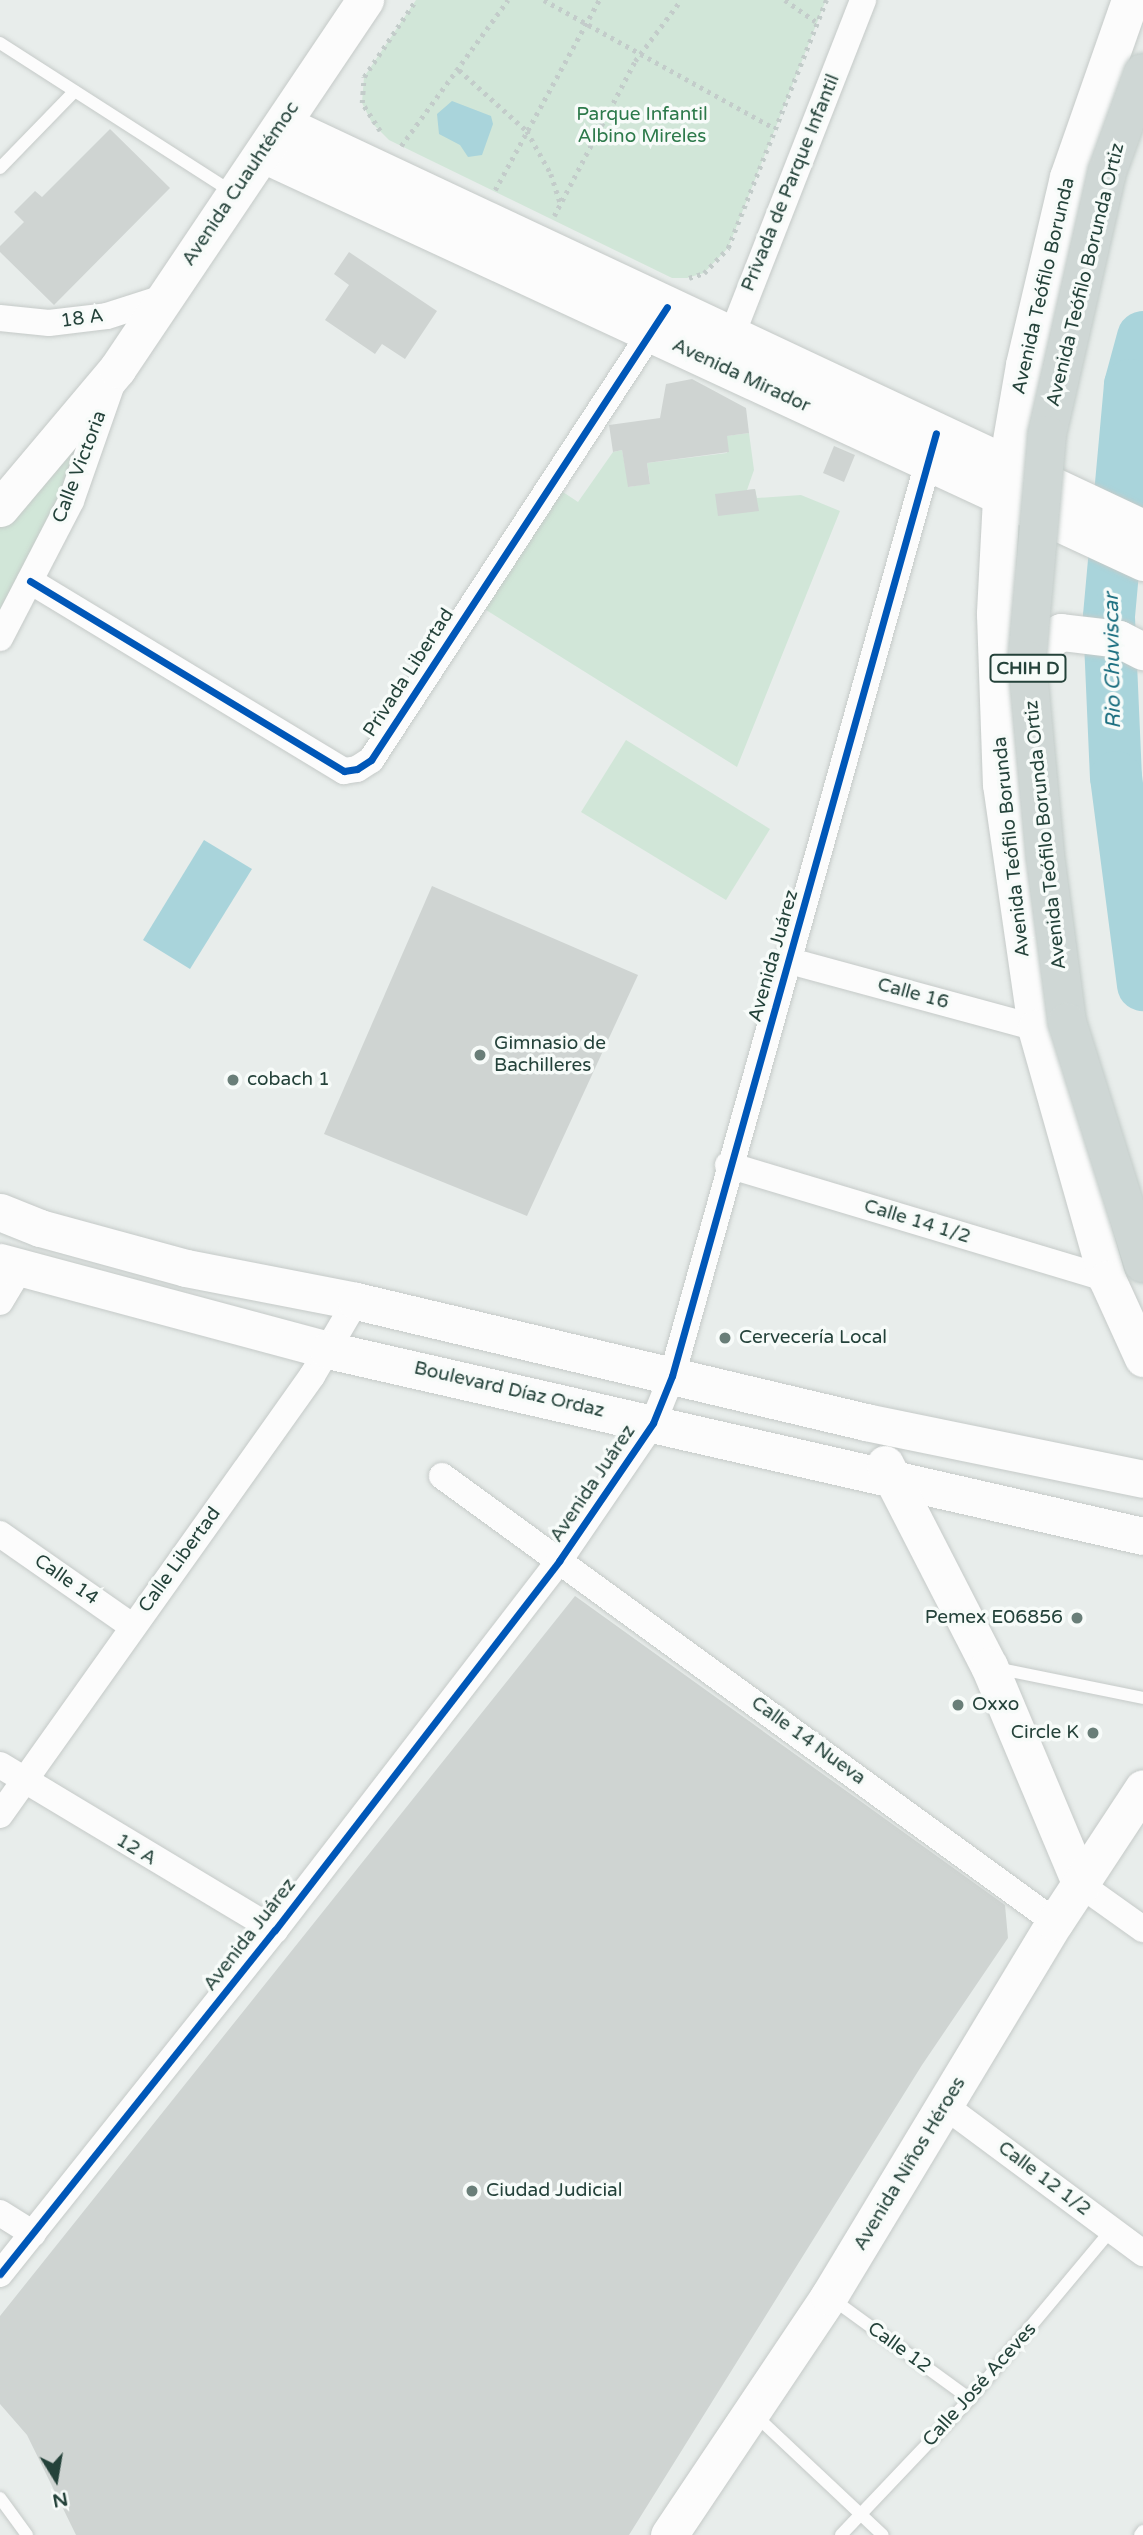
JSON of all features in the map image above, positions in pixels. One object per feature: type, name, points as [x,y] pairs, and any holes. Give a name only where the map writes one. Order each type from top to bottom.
[{"type":"main road","name":"Avenida Cuauhtémoc","points":[[0,508],[117,369],[365,0]]},
{"type":"main road","name":"Avenida Teófilo Borunda","points":[[1130,0],[1068,177],[1024,366],[1003,483],[997,674],[1001,784],[1036,1028],[1107,1279],[1143,1358]]},
{"type":"main road","name":"Avenida Teófilo Borunda Ortiz","points":[[1143,73],[1107,172],[1047,435],[1027,660],[1045,855],[1067,1022],[1143,1263]]},
{"type":"main road","name":"Avenida Mirador","points":[[273,139],[1003,483],[1063,508],[1143,528]]},
{"type":"main road","name":"Avenida Mirador","points":[[1063,508],[1143,562]]},
{"type":"main road","points":[[997,674],[1061,632],[1119,639],[1143,651]]},
{"type":"main road","points":[[0,1212],[40,1228],[186,1268],[356,1301],[866,1422],[1143,1479]]},
{"type":"main road","name":"Boulevard Díaz Ordaz","points":[[10,1266],[328,1350],[1143,1536]]},
{"type":"main road","points":[[866,1422],[892,1479],[989,1667],[1081,1885]]},
{"type":"main road","name":"Avenida Niños Héroes","points":[[669,2535],[750,2410],[829,2296],[1055,1922],[1143,1788]]},
{"type":"street","name":"Privada de Parque Infantil","points":[[725,351],[863,0]]},
{"type":"street","name":"18 A","points":[[0,318],[49,323],[107,316],[163,298]]},
{"type":"street","name":"Privada Libertad","points":[[30,581],[344,771],[357,769],[371,760],[658,320]]},
{"type":"street","name":"Calle Victoria","points":[[0,638],[71,500],[117,369]]},
{"type":"street","name":"Avenida Juárez","points":[[0,2274],[275,1930],[559,1561],[653,1423],[672,1376],[728,1165],[790,961],[932,449]]},
{"type":"street","name":"Calle 16","points":[[790,961],[1036,1028]]},
{"type":"street","name":"Calle 14 1/2","points":[[728,1165],[1107,1279]]},
{"type":"street","points":[[0,1302],[10,1266]]},
{"type":"street","name":"Calle Libertad","points":[[0,1815],[328,1350],[356,1301]]},
{"type":"street","name":"Calle 14 Nueva","points":[[442,1476],[1055,1922]]},
{"type":"street","name":"Calle 14","points":[[0,1534],[132,1626]]},
{"type":"street","name":"12 A","points":[[0,1765],[148,1858],[275,1930]]},
{"type":"street","points":[[1081,1885],[1143,1929]]},
{"type":"street","name":"Calle 12 1/2","points":[[945,2106],[1143,2253]]},
{"type":"street","points":[[0,2213],[33,2234]]},
{"type":"lane","points":[[0,43],[235,194]]},
{"type":"lane","points":[[0,168],[75,91]]},
{"type":"lane","points":[[989,1667],[1143,1698]]},
{"type":"lane","name":"Calle José Aceves","points":[[841,2535],[970,2399],[1112,2229]]},
{"type":"lane","name":"Calle 12","points":[[829,2296],[970,2399]]},
{"type":"lane","points":[[750,2410],[883,2535]]},
{"type":"lane","points":[[0,2498],[27,2535]]},
{"type":"path","points":[[413,152],[401,147],[372,123],[362,103],[364,77],[416,0]]},
{"type":"path","points":[[401,147],[508,0]]},
{"type":"path","points":[[544,0],[642,52],[774,128]]},
{"type":"path","points":[[483,186],[494,192],[599,0]]},
{"type":"path","points":[[552,220],[642,52],[681,0]]},
{"type":"path","points":[[785,0],[815,21]]},
{"type":"path","points":[[727,248],[815,21],[826,0]]},
{"type":"path","points":[[459,70],[527,131],[551,174],[561,204]]},
{"type":"green space","name":"Parque Infantil Albino Mireles","points":[[416,0],[826,0],[728,248],[704,273],[687,278],[672,278],[389,140],[372,123],[362,103],[364,77]]},
{"type":"green space","points":[[117,369],[0,648],[0,508]]},
{"type":"green space","points":[[749,433],[754,470],[747,490],[755,489],[757,498],[801,495],[840,511],[737,767],[483,608],[560,490],[578,502],[613,452],[622,450],[629,487],[650,483],[647,463],[727,453],[726,436]]},
{"type":"green space","points":[[626,740],[770,829],[726,900],[581,812]]},
{"type":"water","points":[[452,101],[491,116],[493,124],[482,155],[468,157],[460,145],[439,134],[437,114]]},
{"type":"water","points":[[204,840],[252,869],[190,969],[143,940]]},
{"type":"building","points":[[110,129],[170,188],[54,305],[0,252],[0,246],[24,222],[14,212],[35,191],[42,197]]},
{"type":"building","points":[[349,252],[437,311],[405,359],[382,344],[375,354],[325,320],[349,285],[334,274]]},
{"type":"building","points":[[692,379],[746,408],[749,433],[727,436],[729,452],[647,463],[650,484],[628,487],[622,450],[613,452],[609,425],[660,418],[666,384]]},
{"type":"building","points":[[834,446],[855,455],[844,482],[823,473]]},
{"type":"building","points":[[755,489],[759,511],[718,516],[715,494]]},
{"type":"building","name":"Gimnasio de Bachilleres","points":[[432,886],[638,975],[527,1216],[324,1134]]},
{"type":"building","name":"Ciudad Judicial","points":[[575,1596],[1005,1905],[1008,1938],[922,2065],[629,2535],[76,2535],[27,2435],[0,2404],[0,2316]]},
{"type":"waterway","name":"Rio Chuviscar","points":[[1143,337],[1130,385],[1109,618],[1116,777],[1143,985]]},
{"type":"waterway","points":[[1122,469],[1143,464]]},
{"type":"cycle path","points":[[30,581],[344,771],[357,769],[371,760],[667,307]]},
{"type":"cycle path","points":[[0,2274],[275,1930],[559,1561],[653,1423],[672,1376],[936,433]]},
{"type":"place","name":"Gimnasio de Bachilleres","points":[[480,1055]]},
{"type":"place","name":"cobach 1","points":[[233,1080]]},
{"type":"place","name":"Cervecería Local","points":[[725,1338]]},
{"type":"place","name":"Pemex E06856","points":[[1077,1618]]},
{"type":"place","name":"Oxxo","points":[[958,1705]]},
{"type":"place","name":"Circle K","points":[[1093,1733]]},
{"type":"place","name":"Ciudad Judicial","points":[[472,2191]]}]
